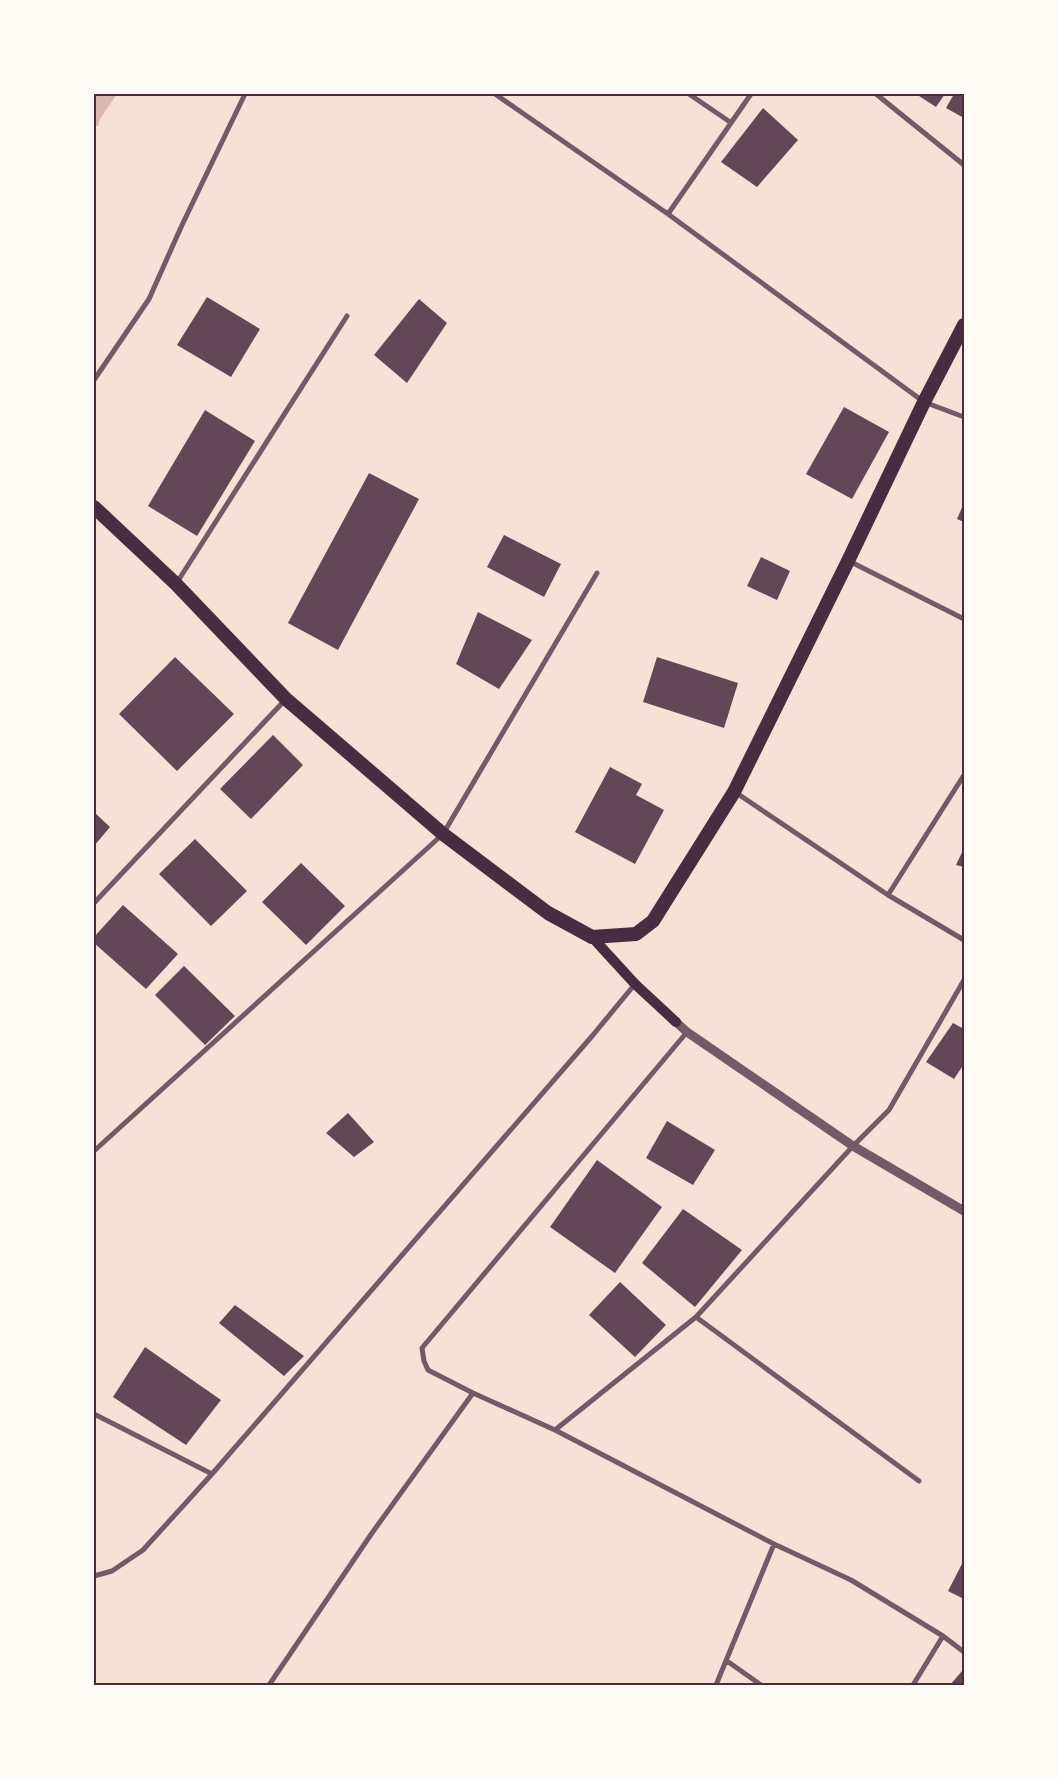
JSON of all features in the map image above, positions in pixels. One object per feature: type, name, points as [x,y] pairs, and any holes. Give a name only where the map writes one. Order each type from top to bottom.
[{"type":"highway","points":[[94,507],[176,584],[286,699],[443,834],[548,913],[592,937],[636,934],[653,921],[734,792],[924,402],[964,325]]},
{"type":"main road","points":[[592,937],[635,984],[676,1022]]},
{"type":"street","points":[[94,380],[149,299],[245,94]]},
{"type":"street","points":[[494,94],[668,214],[924,402],[964,417]]},
{"type":"street","points":[[689,94],[730,122]]},
{"type":"street","points":[[668,214],[751,94]]},
{"type":"street","points":[[876,94],[964,166]]},
{"type":"street","points":[[176,584],[347,316]]},
{"type":"street","points":[[848,561],[964,619]]},
{"type":"street","points":[[94,1151],[443,834],[597,573]]},
{"type":"street","points":[[94,903],[286,699]]},
{"type":"street","points":[[888,895],[964,775]]},
{"type":"street","points":[[734,792],[888,895],[964,940]]},
{"type":"street","points":[[555,1430],[696,1318],[853,1146],[889,1110],[964,980]]},
{"type":"street","points":[[94,1576],[112,1571],[143,1550],[212,1474],[593,1035],[635,984]]},
{"type":"street","points":[[676,1022],[853,1146],[964,1211]]},
{"type":"street","points":[[688,1032],[422,1348],[428,1370],[555,1430],[774,1544],[852,1580],[943,1636],[964,1652]]},
{"type":"street","points":[[696,1318],[919,1481]]},
{"type":"street","points":[[269,1685],[372,1532],[474,1393]]},
{"type":"street","points":[[94,1414],[212,1474]]},
{"type":"street","points":[[716,1685],[774,1544]]},
{"type":"street","points":[[913,1685],[943,1636]]},
{"type":"street","points":[[727,1661],[761,1685]]},
{"type":"shaded area","points":[[94,94],[117,94],[100,119],[98,126],[94,126]]},
{"type":"building","points":[[916,94],[945,94],[936,107]]},
{"type":"building","points":[[954,94],[964,94],[964,118],[946,108]]},
{"type":"building","points":[[763,108],[798,140],[757,187],[721,162]]},
{"type":"building","points":[[207,297],[260,329],[231,377],[177,345]]},
{"type":"building","points":[[419,299],[447,323],[407,383],[374,355]]},
{"type":"building","points":[[844,407],[889,432],[852,499],[806,474]]},
{"type":"building","points":[[205,410],[255,441],[197,536],[148,506]]},
{"type":"building","points":[[369,473],[419,499],[338,650],[288,623]]},
{"type":"building","points":[[964,503],[964,522],[957,519]]},
{"type":"building","points":[[504,535],[561,564],[544,597],[487,567]]},
{"type":"building","points":[[761,557],[790,571],[777,600],[747,586]]},
{"type":"building","points":[[478,612],[532,640],[499,689],[456,664]]},
{"type":"building","points":[[175,657],[234,714],[177,771],[119,714]]},
{"type":"building","points":[[657,657],[738,683],[724,728],[643,702]]},
{"type":"building","points":[[273,735],[303,765],[251,819],[220,789]]},
{"type":"building","points":[[610,767],[642,784],[636,795],[664,810],[635,864],[575,832]]},
{"type":"building","points":[[94,812],[110,827],[94,846]]},
{"type":"building","points":[[195,839],[247,891],[211,926],[159,874]]},
{"type":"building","points":[[964,848],[964,867],[956,865]]},
{"type":"building","points":[[301,863],[345,906],[306,945],[262,902]]},
{"type":"building","points":[[123,905],[178,954],[146,989],[94,943],[94,937]]},
{"type":"building","points":[[184,966],[235,1016],[205,1045],[155,995]]},
{"type":"building","points":[[953,1023],[964,1029],[964,1064],[954,1079],[926,1062]]},
{"type":"building","points":[[348,1113],[374,1142],[354,1157],[326,1133]]},
{"type":"building","points":[[667,1121],[715,1150],[693,1185],[646,1158]]},
{"type":"building","points":[[597,1160],[662,1207],[615,1273],[550,1227]]},
{"type":"building","points":[[683,1209],[742,1250],[695,1307],[642,1263]]},
{"type":"building","points":[[620,1282],[666,1325],[635,1357],[589,1315]]},
{"type":"building","points":[[235,1305],[304,1356],[284,1376],[219,1323]]},
{"type":"building","points":[[145,1347],[221,1400],[186,1445],[113,1397]]},
{"type":"building","points":[[964,1560],[964,1599],[948,1591]]},
{"type":"building","points":[[962,1671],[964,1674],[964,1685],[950,1685]]}]
